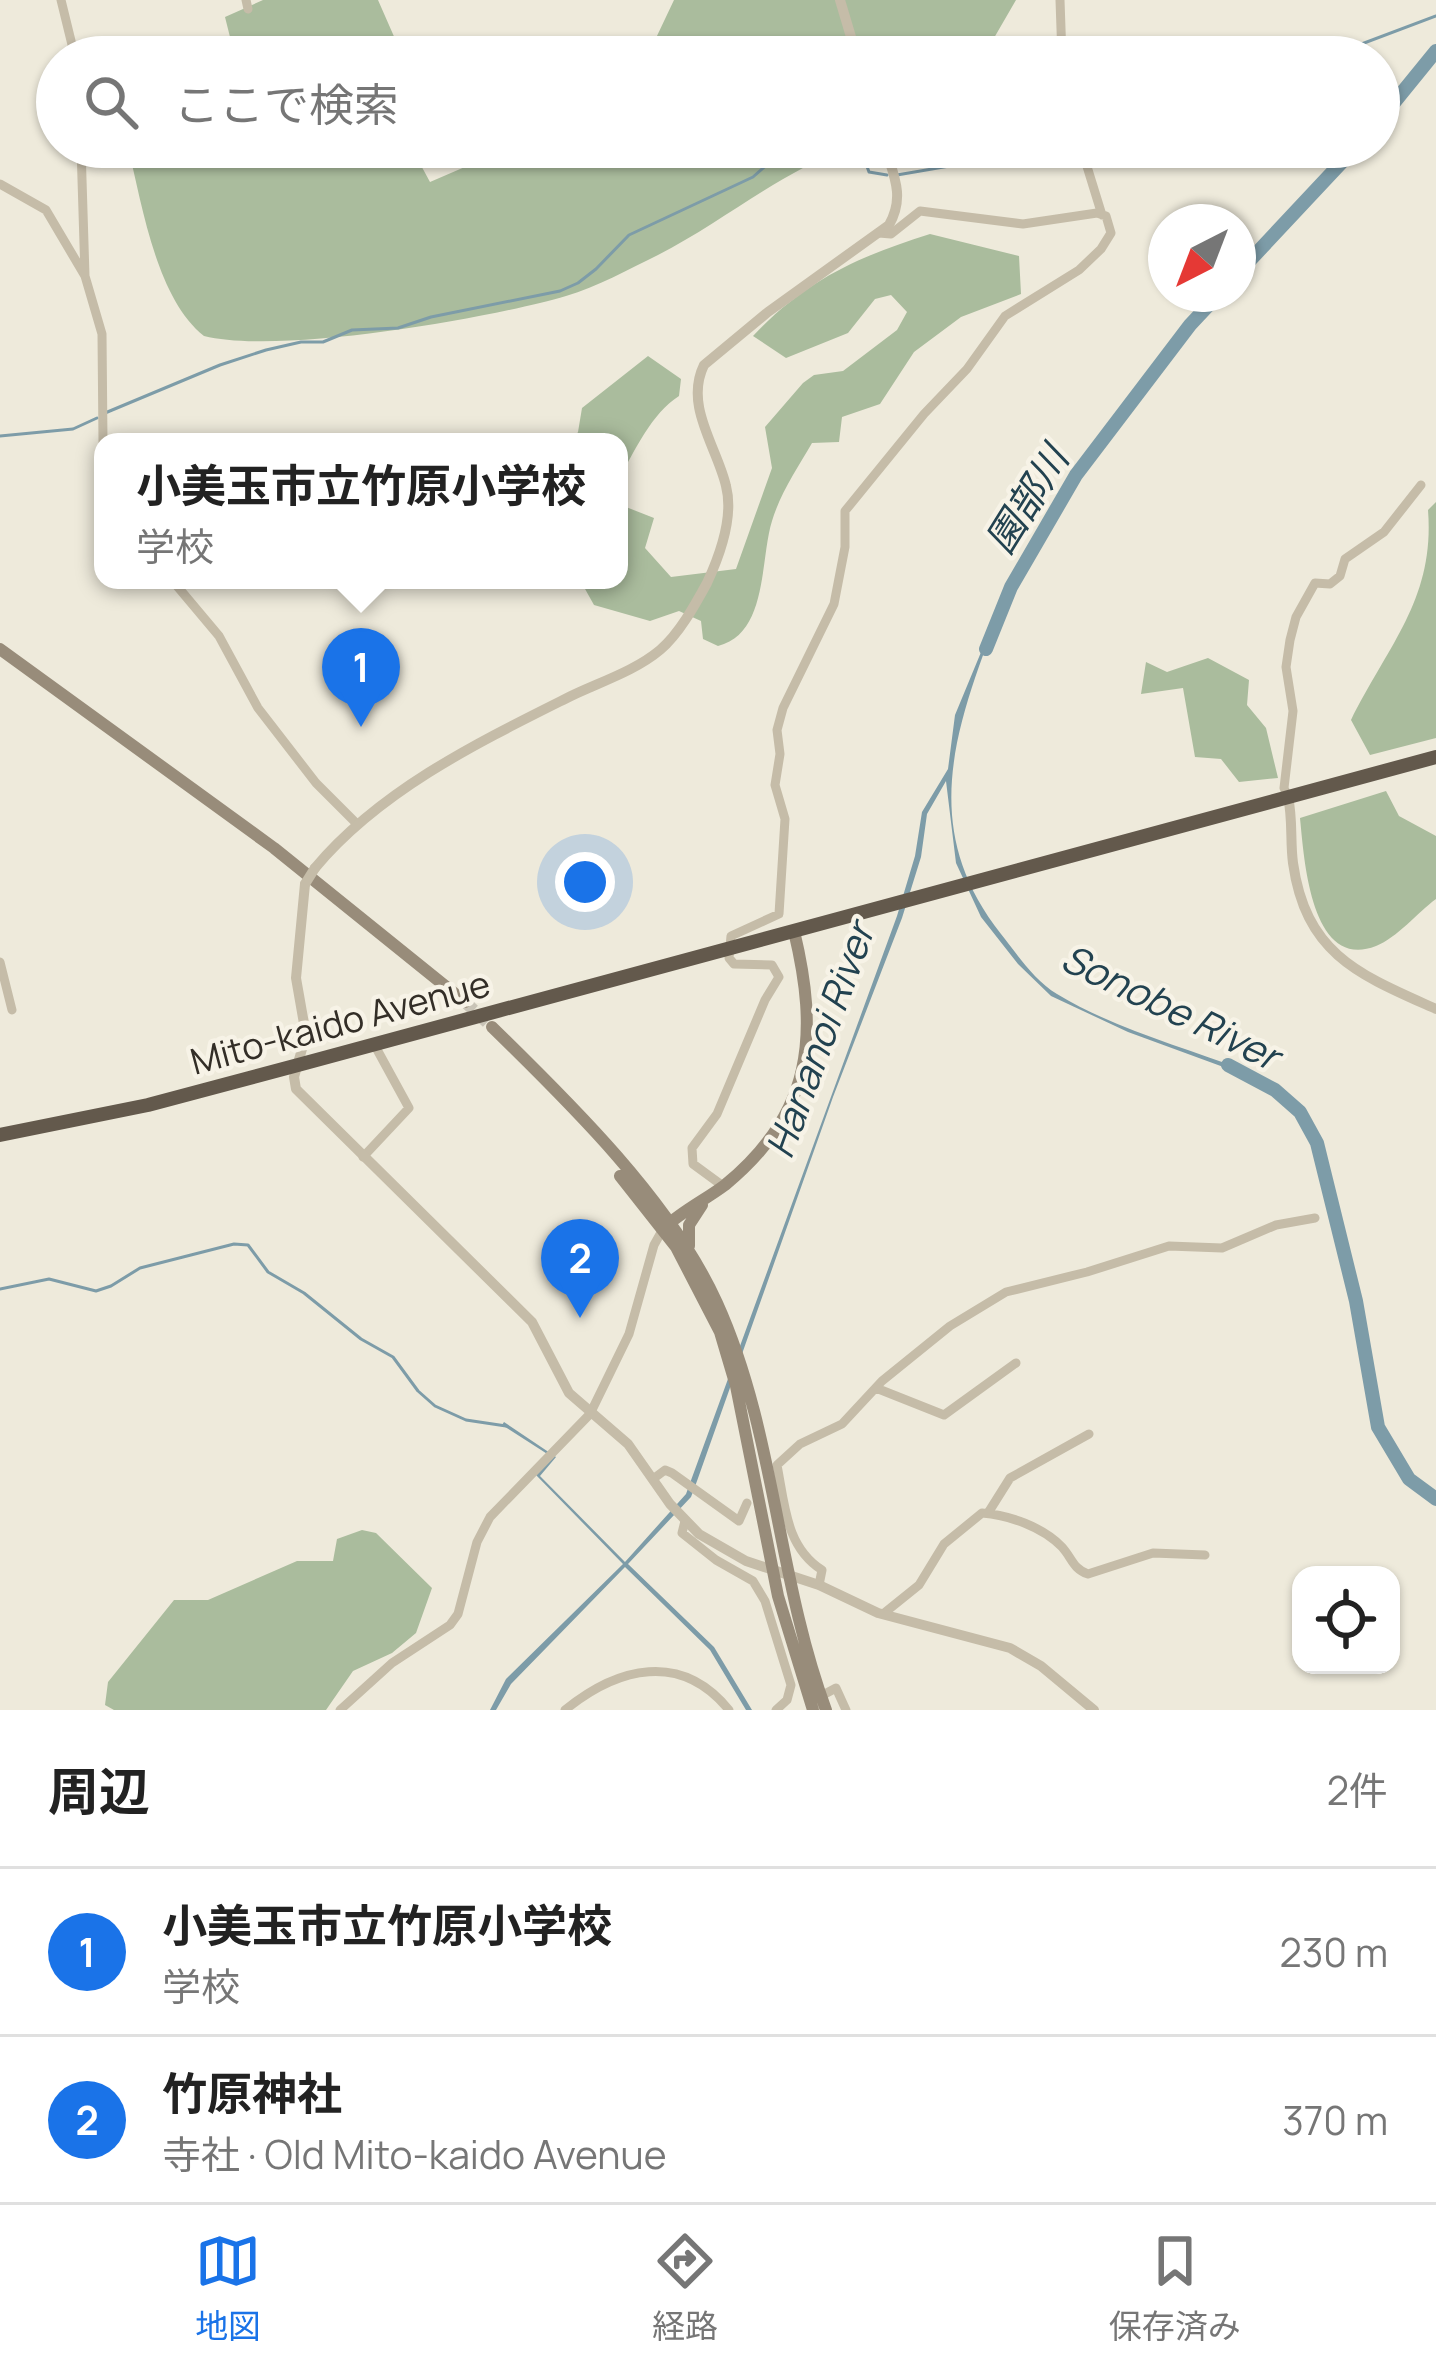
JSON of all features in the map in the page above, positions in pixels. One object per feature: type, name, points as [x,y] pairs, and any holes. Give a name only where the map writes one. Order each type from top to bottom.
[{"type":"highway","points":[[1288,797],[1436,757]]},
{"type":"highway","name":"Mito-kaido Avenue","points":[[0,1136],[148,1105],[1288,797]]},
{"type":"main road","points":[[0,649],[274,848],[463,1004]]},
{"type":"main road","points":[[666,1226],[717,1191],[760,1153],[776,1132],[802,1074],[809,1004],[794,931]]},
{"type":"main road","points":[[489,1028],[565,1101],[691,1253],[717,1303],[742,1371],[779,1571]]},
{"type":"main road","points":[[691,1253],[689,1225],[717,1191]]},
{"type":"main road","points":[[666,1226],[726,1350],[814,1703],[826,1710]]},
{"type":"street","points":[[61,0],[69,36]]},
{"type":"street","points":[[840,0],[851,36]]},
{"type":"street","points":[[1060,0],[1061,36]]},
{"type":"street","points":[[82,168],[85,276]]},
{"type":"street","points":[[891,168],[899,205],[889,225],[768,312],[704,365],[697,394],[726,486],[727,524],[707,582],[670,640],[644,661],[440,767],[357,824],[315,868],[305,884],[296,978],[306,1035],[293,1084],[532,1322],[568,1393],[628,1444],[678,1513],[729,1553],[883,1614],[1010,1648],[1041,1666],[1094,1710]]},
{"type":"street","points":[[717,1191],[693,1164],[692,1148],[717,1114],[779,977],[772,965],[734,964],[728,950],[731,935],[779,914],[785,819],[775,785],[780,754],[777,730],[834,604],[845,511],[923,414],[967,369],[1005,316],[1079,270],[1101,249],[1111,225],[1102,214],[1088,168]]},
{"type":"street","points":[[0,184],[46,210],[85,276],[102,334],[104,433]]},
{"type":"street","points":[[879,233],[897,231],[920,211],[1023,224],[1102,214]]},
{"type":"street","points":[[1421,485],[1384,532],[1345,559],[1340,576],[1330,584],[1315,583],[1296,617],[1286,667],[1293,711],[1284,788],[1292,862],[1304,912],[1320,940],[1343,963],[1436,1009]]},
{"type":"street","points":[[180,589],[219,636],[258,708],[316,783],[357,824]]},
{"type":"street","points":[[0,962],[12,1010]]},
{"type":"street","points":[[363,1157],[409,1108],[374,1044]]},
{"type":"street","points":[[819,1585],[822,1570],[804,1558],[792,1538],[776,1466],[800,1444],[842,1424],[876,1388],[950,1326],[1006,1292],[1168,1246],[1222,1248],[1276,1225],[1315,1218]]},
{"type":"street","points":[[340,1710],[392,1663],[450,1625],[458,1614],[477,1542],[490,1517],[590,1414],[629,1334],[654,1244],[666,1226]]},
{"type":"street","points":[[876,1388],[944,1415],[1016,1363]]},
{"type":"street","points":[[988,1513],[1010,1478],[1089,1434]]},
{"type":"street","points":[[652,1479],[665,1470],[672,1473],[739,1521],[747,1503]]},
{"type":"street","points":[[678,1513],[682,1533],[758,1589],[791,1685],[787,1700],[776,1710]]},
{"type":"street","points":[[883,1614],[919,1585],[944,1544],[982,1513],[1042,1531],[1063,1548],[1078,1570],[1088,1574],[1153,1553],[1205,1555]]},
{"type":"street","points":[[565,1710],[589,1690],[646,1672],[683,1673],[708,1687],[729,1710]]},
{"type":"street","points":[[794,1710],[836,1688],[847,1710]]},
{"type":"green space","points":[[263,0],[378,0],[394,36],[230,36],[225,17]]},
{"type":"green space","points":[[674,0],[1016,0],[995,36],[657,36]]},
{"type":"green space","points":[[133,168],[422,168],[430,182],[462,168],[804,168],[682,242],[578,292],[437,324],[331,338],[238,341],[204,336],[174,298],[146,222]]},
{"type":"green space","points":[[930,234],[1019,256],[1021,294],[961,317],[914,352],[880,404],[842,417],[839,442],[812,443],[775,511],[754,611],[734,639],[718,646],[703,639],[701,621],[679,611],[650,621],[594,605],[585,589],[628,589],[628,508],[654,518],[645,548],[671,577],[736,569],[772,468],[765,427],[803,383],[814,375],[843,371],[897,330],[907,312],[891,295],[875,299],[848,333],[786,358],[753,336],[813,285],[879,252]]},
{"type":"green space","points":[[648,356],[681,379],[679,396],[652,422],[628,462],[628,433],[577,433],[582,408]]},
{"type":"green space","points":[[1436,502],[1436,738],[1370,755],[1351,720],[1416,596],[1428,542],[1428,510]]},
{"type":"green space","points":[[1208,658],[1249,680],[1247,705],[1266,728],[1278,778],[1239,782],[1221,759],[1195,757],[1183,688],[1141,694],[1146,662],[1167,672]]},
{"type":"green space","points":[[1386,791],[1399,816],[1436,836],[1436,899],[1384,942],[1354,950],[1337,942],[1315,906],[1300,818]]},
{"type":"green space","points":[[362,1530],[376,1533],[432,1588],[416,1633],[392,1653],[353,1671],[326,1710],[114,1710],[105,1705],[108,1682],[174,1600],[208,1600],[297,1561],[333,1561],[337,1539]]},
{"type":"water","points":[[1008,587],[976,676],[954,762],[951,805],[957,847],[973,890],[1020,958],[1057,994],[1125,1027],[1244,1070],[1248,1076],[1128,1032],[1051,996],[1018,964],[981,917],[956,863],[946,781],[927,814],[921,857],[902,918],[691,1497],[628,1564],[714,1647],[752,1710],[746,1710],[710,1650],[625,1567],[511,1684],[496,1710],[490,1710],[506,1679],[623,1564],[536,1475],[552,1457],[502,1425],[504,1422],[556,1457],[540,1476],[625,1562],[686,1494],[897,916],[922,812],[948,769],[955,715]]},
{"type":"waterway","points":[[1383,36],[1436,16]]},
{"type":"waterway","name":"園部川","points":[[1400,95],[1436,51]]},
{"type":"waterway","points":[[105,413],[266,350],[323,342],[352,330],[398,328],[560,291],[596,269],[629,235],[763,168]]},
{"type":"waterway","points":[[868,168],[887,175]]},
{"type":"waterway","points":[[897,175],[938,168]]},
{"type":"waterway","name":"園部川","points":[[1256,254],[1336,168]]},
{"type":"waterway","name":"園部川","points":[[986,649],[1011,587],[1076,475],[1202,312]]},
{"type":"waterway","points":[[0,436],[73,429],[97,418]]},
{"type":"waterway","name":"Sonobe River","points":[[1228,1065],[1275,1090],[1300,1112],[1317,1143],[1356,1301],[1378,1427],[1409,1479],[1436,1499]]},
{"type":"waterway","points":[[0,1289],[49,1279],[96,1291],[140,1268],[234,1244],[248,1245],[268,1272],[393,1357],[435,1406],[466,1420],[506,1426]]},
{"type":"tunnel","points":[[465,1002],[492,1027]]},
{"type":"place","name":"小美玉市立竹原小学校","points":[[361,727]]},
{"type":"place","name":"竹原神社","points":[[580,1318]]},
{"type":"water label","name":"Hananoi River","points":[[819,1040]]}]
